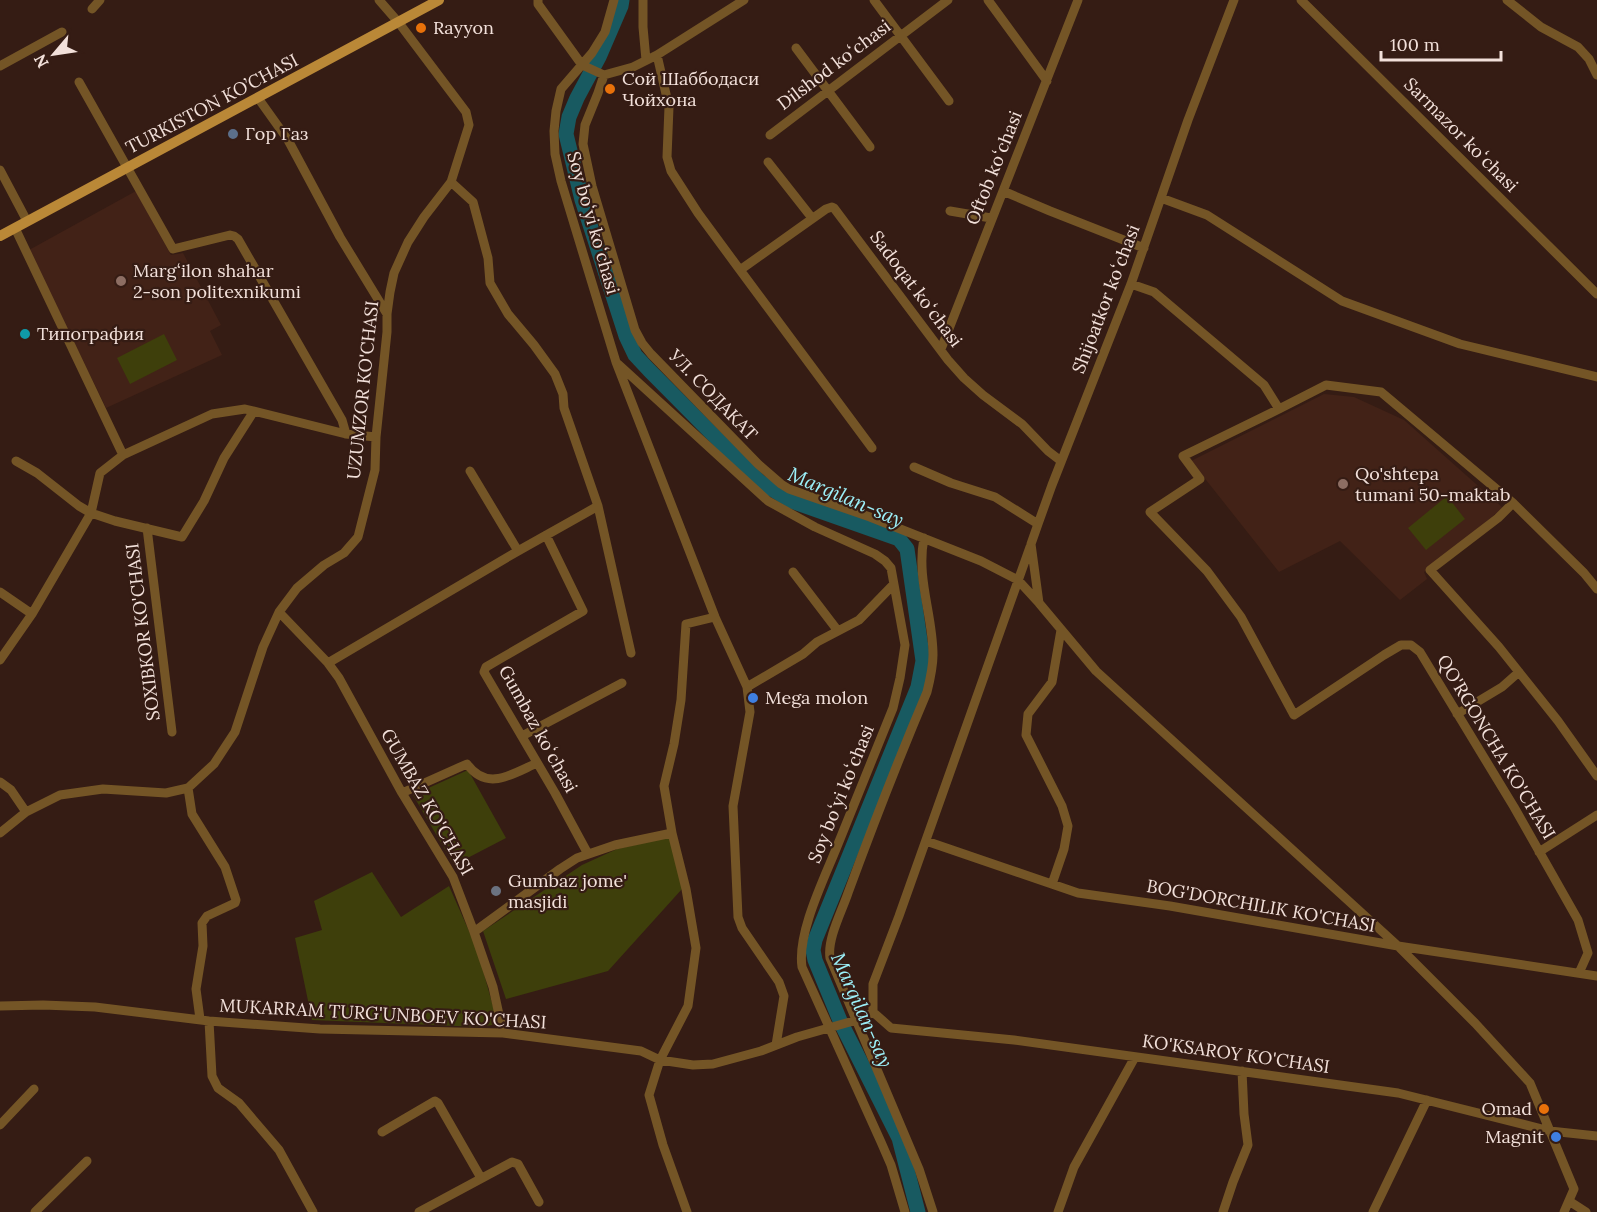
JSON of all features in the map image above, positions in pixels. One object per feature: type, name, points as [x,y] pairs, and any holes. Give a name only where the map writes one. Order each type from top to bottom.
[{"type":"main road","name":"TURKISTON KO’CHASI","points":[[0,236],[439,0]]},
{"type":"street","points":[[92,9],[100,0]]},
{"type":"street","name":"UZUMZOR KO'CHASI","points":[[188,789],[214,764],[235,732],[263,647],[279,612],[297,588],[324,565],[344,553],[358,537],[375,470],[387,314],[394,273],[408,242],[451,182],[469,125],[466,112],[379,0]]},
{"type":"street","points":[[538,0],[538,4],[583,66],[602,75],[633,67],[657,55],[744,0]]},
{"type":"street","name":"Soy boʻyi koʻchasi","points":[[614,0],[605,32],[583,66],[561,89],[554,131],[555,154],[561,181],[616,362],[714,617],[747,687],[750,712],[733,806],[738,917],[741,928],[779,982],[784,996],[776,1045]]},
{"type":"street","points":[[644,0],[643,27],[646,60]]},
{"type":"street","points":[[874,0],[949,101]]},
{"type":"street","name":"Dilshod koʻchasi","points":[[770,135],[948,0]]},
{"type":"street","points":[[988,0],[1047,81]]},
{"type":"street","name":"Oftob koʻchasi","points":[[940,349],[1078,0]]},
{"type":"street","name":"Shijoatkor koʻchasi","points":[[1042,607],[1031,544],[1131,284],[1234,0]]},
{"type":"street","name":"Sarmazor koʻchasi","points":[[1301,0],[1597,294]]},
{"type":"street","points":[[1507,0],[1518,3],[1541,27],[1578,47],[1589,59],[1597,75]]},
{"type":"street","points":[[0,66],[62,32]]},
{"type":"street","points":[[796,48],[870,147]]},
{"type":"street","points":[[657,55],[669,107],[667,157],[671,171],[698,213],[872,448]]},
{"type":"street","name":"УЛ. СОДАКАТ","points":[[602,75],[598,93],[585,125],[583,144],[592,186],[635,330],[642,343],[758,464],[781,484],[981,561],[1018,580]]},
{"type":"street","points":[[79,82],[173,249],[230,235],[238,239],[342,420],[346,434]]},
{"type":"street","points":[[258,98],[288,140],[340,237],[387,314]]},
{"type":"street","points":[[768,162],[812,218]]},
{"type":"street","points":[[0,170],[27,221]]},
{"type":"street","points":[[451,182],[473,202],[488,258],[490,283],[501,305],[544,358],[560,384],[564,408],[598,506],[631,653]]},
{"type":"street","points":[[1003,191],[1144,248]]},
{"type":"street","points":[[1161,198],[1207,215],[1342,301],[1461,344],[1597,377]]},
{"type":"street","name":"Sadoqat koʻchasi","points":[[740,270],[812,218],[832,207],[837,210],[963,378],[1022,424],[1061,461]]},
{"type":"street","points":[[950,211],[991,218]]},
{"type":"street","points":[[15,228],[123,455]]},
{"type":"street","points":[[1131,284],[1154,292],[1264,385],[1279,409]]},
{"type":"street","name":"Soy boʻyi koʻchasi","points":[[616,362],[768,501],[815,527],[875,554],[891,568],[905,645],[893,708],[821,886],[805,931],[800,955],[802,967],[891,1165],[905,1212]]},
{"type":"street","name":"QO'RGONCHA KO'CHASI","points":[[1579,973],[1588,953],[1578,920],[1514,807],[1420,652],[1411,645],[1401,645],[1294,715],[1241,617],[1207,571],[1150,512],[1200,479],[1183,456],[1326,385],[1381,392],[1514,503],[1584,573],[1597,590]]},
{"type":"street","points":[[0,660],[32,614],[91,513],[100,473],[123,455],[212,414],[245,409],[346,434],[376,437]]},
{"type":"street","name":"SOXIBKOR KO'CHASI","points":[[16,461],[37,473],[91,513],[182,537],[204,501],[224,458],[254,411]]},
{"type":"street","points":[[914,467],[951,483],[995,497],[1038,524]]},
{"type":"street","points":[[470,471],[518,551]]},
{"type":"street","points":[[1514,503],[1430,570],[1519,672],[1558,721],[1597,776]]},
{"type":"street","points":[[328,663],[598,506]]},
{"type":"street","name":"SOXIBKOR KO'CHASI","points":[[147,528],[172,732]]},
{"type":"street","name":"Gumbaz koʻchasi","points":[[546,535],[583,611],[484,670],[588,854]]},
{"type":"street","points":[[924,538],[921,567],[932,641],[932,675],[830,945],[830,958],[919,1169],[933,1212]]},
{"type":"street","points":[[873,1012],[873,984],[1031,544]]},
{"type":"street","points":[[793,572],[838,631]]},
{"type":"street","points":[[1018,580],[1096,671],[1398,946],[1475,1023],[1530,1083],[1574,1189],[1564,1212]]},
{"type":"street","points":[[747,687],[803,654],[817,642],[859,620],[893,585]]},
{"type":"street","points":[[0,592],[32,614]]},
{"type":"street","name":"GUMBAZ KO'CHASI","points":[[279,612],[328,663],[339,678],[402,793],[453,877],[493,987],[503,1033]]},
{"type":"street","points":[[687,1212],[663,1145],[649,1095],[660,1060],[688,1006],[696,948],[664,786],[681,700],[686,624],[714,617]]},
{"type":"street","points":[[1052,885],[1064,849],[1068,826],[1062,806],[1026,735],[1029,714],[1052,682],[1061,630]]},
{"type":"street","points":[[1457,714],[1502,687],[1519,672]]},
{"type":"street","points":[[522,736],[622,683]]},
{"type":"street","points":[[402,793],[467,764],[478,776],[493,779],[537,763]]},
{"type":"street","points":[[0,782],[11,790],[26,812]]},
{"type":"street","points":[[0,833],[26,812],[60,795],[103,789],[166,793],[188,789],[192,814],[225,867],[236,900],[236,903],[207,916],[202,922],[203,946],[196,989],[205,1020],[212,1076],[218,1088],[239,1103],[279,1150],[314,1212]]},
{"type":"street","points":[[1539,852],[1597,815]]},
{"type":"street","points":[[474,932],[577,858],[615,845],[672,833]]},
{"type":"street","name":"BOG'DORCHILIK KO'CHASI","points":[[926,841],[1078,894],[1170,906],[1398,946],[1597,976]]},
{"type":"street","name":"MUKARRAM TURG'UNBOEV KO'CHASI","points":[[0,1006],[95,1007],[205,1020],[320,1029],[503,1033],[641,1052],[660,1060],[693,1065],[713,1064],[762,1051],[856,1020],[873,1012]]},
{"type":"street","name":"KO'KSAROY KO'CHASI","points":[[873,1012],[891,1028],[1014,1040],[1398,1093],[1550,1131],[1597,1136]]},
{"type":"street","points":[[1058,1212],[1074,1167],[1135,1057]]},
{"type":"street","points":[[1223,1212],[1248,1145],[1242,1071]]},
{"type":"street","points":[[0,1125],[34,1089]]},
{"type":"street","points":[[1373,1212],[1427,1100]]},
{"type":"street","points":[[382,1132],[435,1101],[481,1178]]},
{"type":"street","points":[[35,1212],[87,1161]]},
{"type":"street","points":[[419,1212],[512,1162],[518,1164],[538,1202]]},
{"type":"street","points":[[1569,1201],[1586,1212]]},
{"type":"shaded area","name":"Margʻilon shahar 2-son politexnikumi","points":[[136,191],[171,255],[183,253],[221,325],[210,331],[222,355],[106,408],[29,250]]},
{"type":"shaded area","points":[[164,334],[177,360],[130,384],[117,358]]},
{"type":"shaded area","name":"Qo'shtepa tumani 50-maktab","points":[[1324,394],[1354,397],[1404,420],[1503,508],[1424,572],[1427,579],[1400,600],[1340,541],[1279,572],[1191,461]]},
{"type":"shaded area","points":[[1447,496],[1465,519],[1426,550],[1408,528]]},
{"type":"shaded area","points":[[468,770],[506,838],[454,865],[413,795]]},
{"type":"shaded area","points":[[671,837],[682,889],[608,971],[506,999],[483,931],[582,865],[617,849]]},
{"type":"shaded area","points":[[372,872],[401,917],[449,886],[477,949],[498,1024],[480,1027],[312,1020],[295,938],[322,930],[314,901]]},
{"type":"waterway","name":"Margilan-say","points":[[622,0],[599,57],[569,117],[566,134],[582,200],[626,336],[635,355],[759,481],[791,501],[899,539],[907,549],[923,661],[918,687],[815,940],[813,950],[841,1023],[899,1138],[918,1212]]},
{"type":"place","name":"Rayyon","points":[[421,28]]},
{"type":"place","name":"Сой Шаббодаси Чойхона","points":[[610,89]]},
{"type":"place","name":"Гор Газ","points":[[233,134]]},
{"type":"place","name":"Margʻilon shahar 2-son politexnikumi","points":[[121,281]]},
{"type":"place","name":"Типография","points":[[25,334]]},
{"type":"place","name":"Qo'shtepa tumani 50-maktab","points":[[1343,484]]},
{"type":"place","name":"Mega molon","points":[[753,698]]},
{"type":"place","name":"Gumbaz jome' masjidi","points":[[496,891]]},
{"type":"place","name":"Omad","points":[[1544,1109]]},
{"type":"place","name":"Magnit","points":[[1556,1137]]}]
